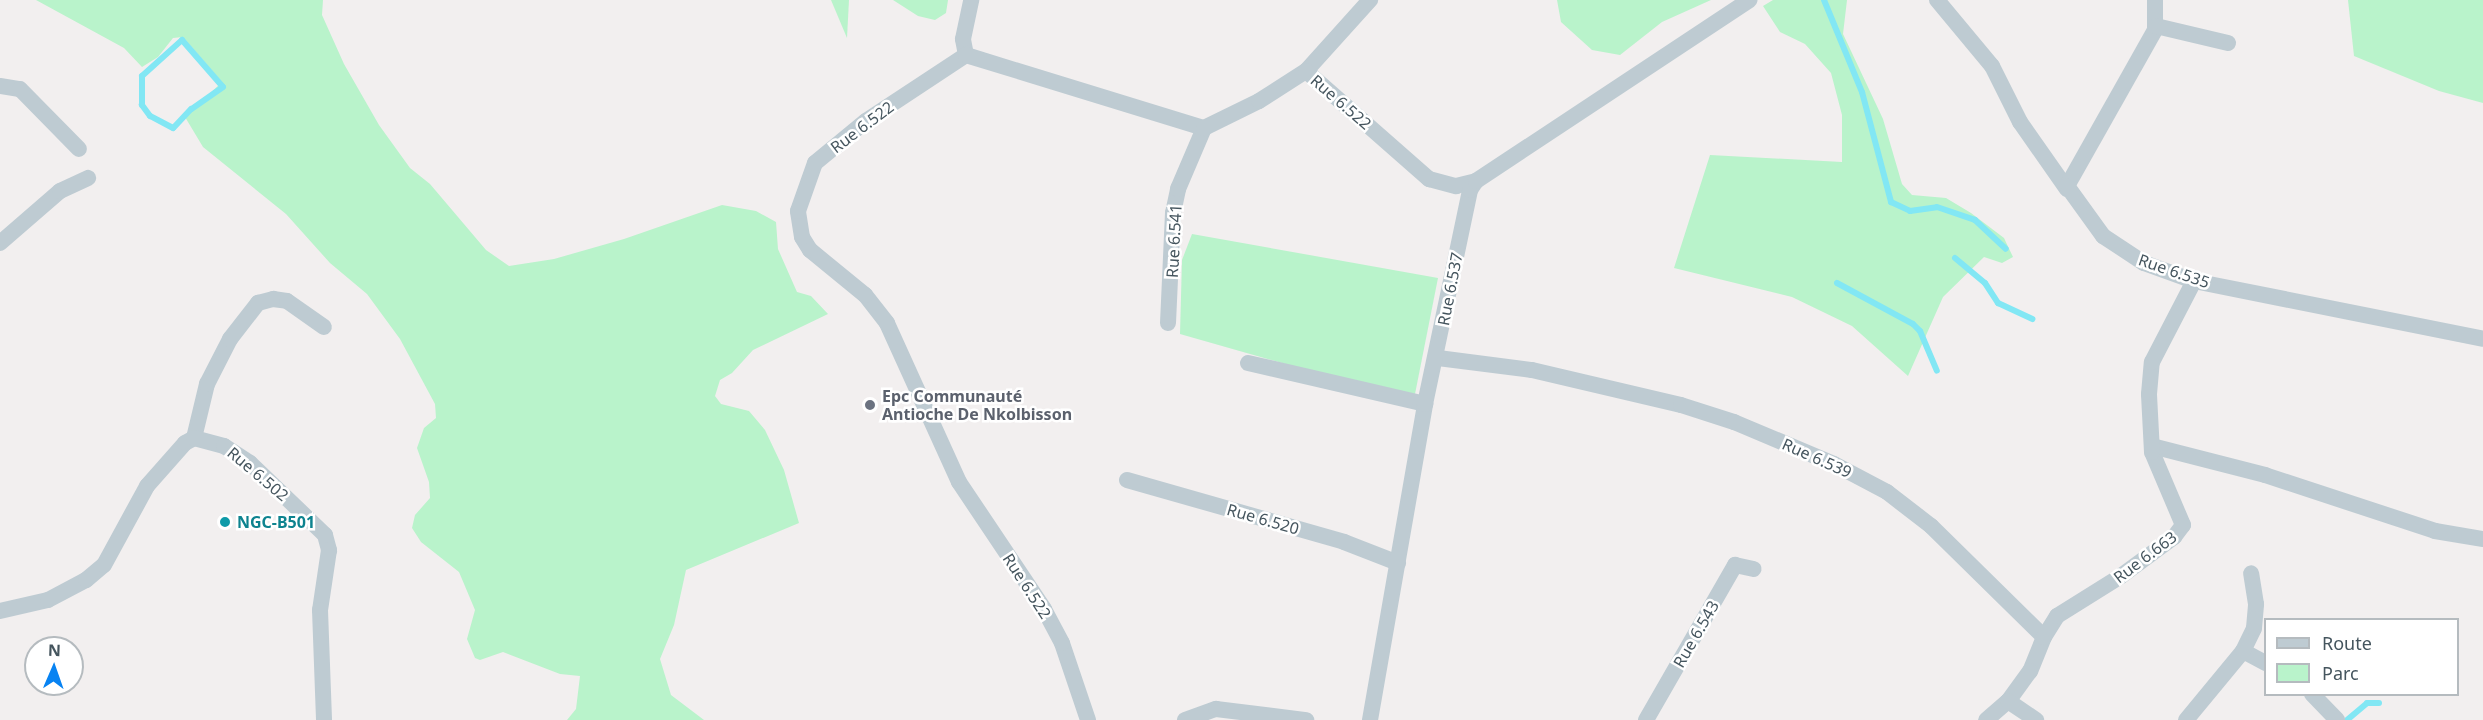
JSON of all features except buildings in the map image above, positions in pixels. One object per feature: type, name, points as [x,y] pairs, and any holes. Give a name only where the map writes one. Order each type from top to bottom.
[{"type":"street","points":[[971,0],[963,39],[966,55],[1204,128]]},
{"type":"street","points":[[1306,71],[1370,0]]},
{"type":"street","points":[[1476,181],[1749,0]]},
{"type":"street","name":"Rue 6.535","points":[[1937,0],[1992,66],[2020,122],[2067,189],[2103,236],[2121,250],[2194,281],[2483,339]]},
{"type":"street","points":[[2067,189],[2156,26],[2155,0]]},
{"type":"street","points":[[2156,26],[2228,43]]},
{"type":"street","name":"Rue 6.522","points":[[966,55],[866,121],[816,163],[801,198],[799,225],[810,250],[865,295],[887,323],[958,482],[1044,609],[1062,643],[1088,720]]},
{"type":"street","name":"Rue 6.522","points":[[1204,128],[1259,101],[1306,71],[1429,179],[1456,186],[1476,181]]},
{"type":"street","points":[[0,86],[20,89],[79,149]]},
{"type":"street","name":"Rue 6.541","points":[[1168,323],[1173,213],[1178,189],[1204,128]]},
{"type":"street","points":[[0,243],[60,191],[88,178]]},
{"type":"street","name":"Rue 6.537","points":[[1370,720],[1425,405],[1438,358],[1467,198],[1476,181]]},
{"type":"street","name":"Rue 6.663","points":[[2044,637],[2057,616],[2121,576],[2183,526],[2152,446],[2149,394],[2152,362],[2194,281]]},
{"type":"street","points":[[0,611],[70,590],[104,565],[147,486],[185,443],[194,438],[207,384],[230,339],[258,303],[273,298],[287,301],[324,327]]},
{"type":"street","name":"Rue 6.539","points":[[1438,358],[1532,370],[1681,405],[1734,422],[1834,464],[1887,492],[1931,526],[2044,637]]},
{"type":"street","points":[[1248,363],[1425,405]]},
{"type":"street","name":"Rue 6.502","points":[[194,438],[224,446],[250,463],[325,535],[329,550],[320,610],[324,720]]},
{"type":"street","points":[[2152,446],[2265,474],[2435,531],[2483,539]]},
{"type":"street","name":"Rue 6.520","points":[[1126,480],[1344,542],[1398,563]]},
{"type":"street","name":"Rue 6.543","points":[[1646,720],[1735,565],[1754,569]]},
{"type":"street","points":[[2186,720],[2243,651],[2254,620],[2255,582],[2251,573]]},
{"type":"street","points":[[1986,720],[2008,701],[2030,671],[2044,637]]},
{"type":"street","points":[[2243,651],[2264,662]]},
{"type":"street","points":[[2314,696],[2337,720]]},
{"type":"street","points":[[2008,701],[2036,720]]},
{"type":"street","points":[[1185,720],[1216,709],[1306,720]]},
{"type":"green space","points":[[36,0],[323,0],[322,15],[344,64],[379,125],[410,168],[430,184],[486,250],[509,266],[554,259],[624,239],[722,205],[756,211],[776,222],[778,249],[797,292],[811,296],[828,314],[753,350],[732,373],[720,380],[715,396],[721,404],[749,411],[765,430],[784,470],[799,523],[686,570],[674,625],[660,659],[671,695],[704,720],[567,720],[576,709],[580,676],[560,674],[503,652],[480,660],[475,658],[467,639],[475,610],[459,572],[421,542],[412,528],[415,515],[430,498],[429,482],[417,448],[424,428],[436,418],[435,404],[400,339],[367,294],[330,263],[286,214],[203,147],[185,117],[222,82],[183,37],[173,38],[158,57],[142,67],[124,48]]},
{"type":"green space","points":[[831,0],[849,0],[847,38]]},
{"type":"green space","points":[[893,0],[948,0],[946,13],[935,20],[918,16]]},
{"type":"green space","points":[[1557,0],[1711,0],[1662,22],[1620,55],[1592,50],[1561,22]]},
{"type":"green space","points":[[1773,0],[1847,0],[1843,34],[1883,119],[1902,184],[1912,195],[1946,198],[1971,213],[2004,238],[2013,257],[2002,263],[1984,257],[1943,297],[1908,376],[1852,326],[1792,297],[1674,268],[1710,155],[1842,162],[1842,115],[1831,73],[1805,44],[1780,32],[1763,6]]},
{"type":"green space","points":[[2348,0],[2483,0],[2483,103],[2439,91],[2354,56]]},
{"type":"green space","points":[[1192,234],[1438,278],[1415,394],[1296,367],[1180,334],[1182,260]]},
{"type":"waterway","points":[[1824,0],[1862,92],[1891,202],[1910,211],[1937,207],[1975,220],[2006,249]]},
{"type":"waterway","points":[[182,40],[223,87],[191,109],[173,128],[150,116],[142,105],[142,76],[182,40]]},
{"type":"waterway","points":[[1955,258],[1985,283],[1998,303],[2032,319]]},
{"type":"waterway","points":[[1837,283],[1913,324],[1920,331],[1937,371]]},
{"type":"waterway","points":[[2347,720],[2367,703],[2379,703]]},
{"type":"place","name":"Epc Communauté Antioche De Nkolbisson","points":[[870,405]]},
{"type":"place","name":"NGC-B501","points":[[225,522]]}]
